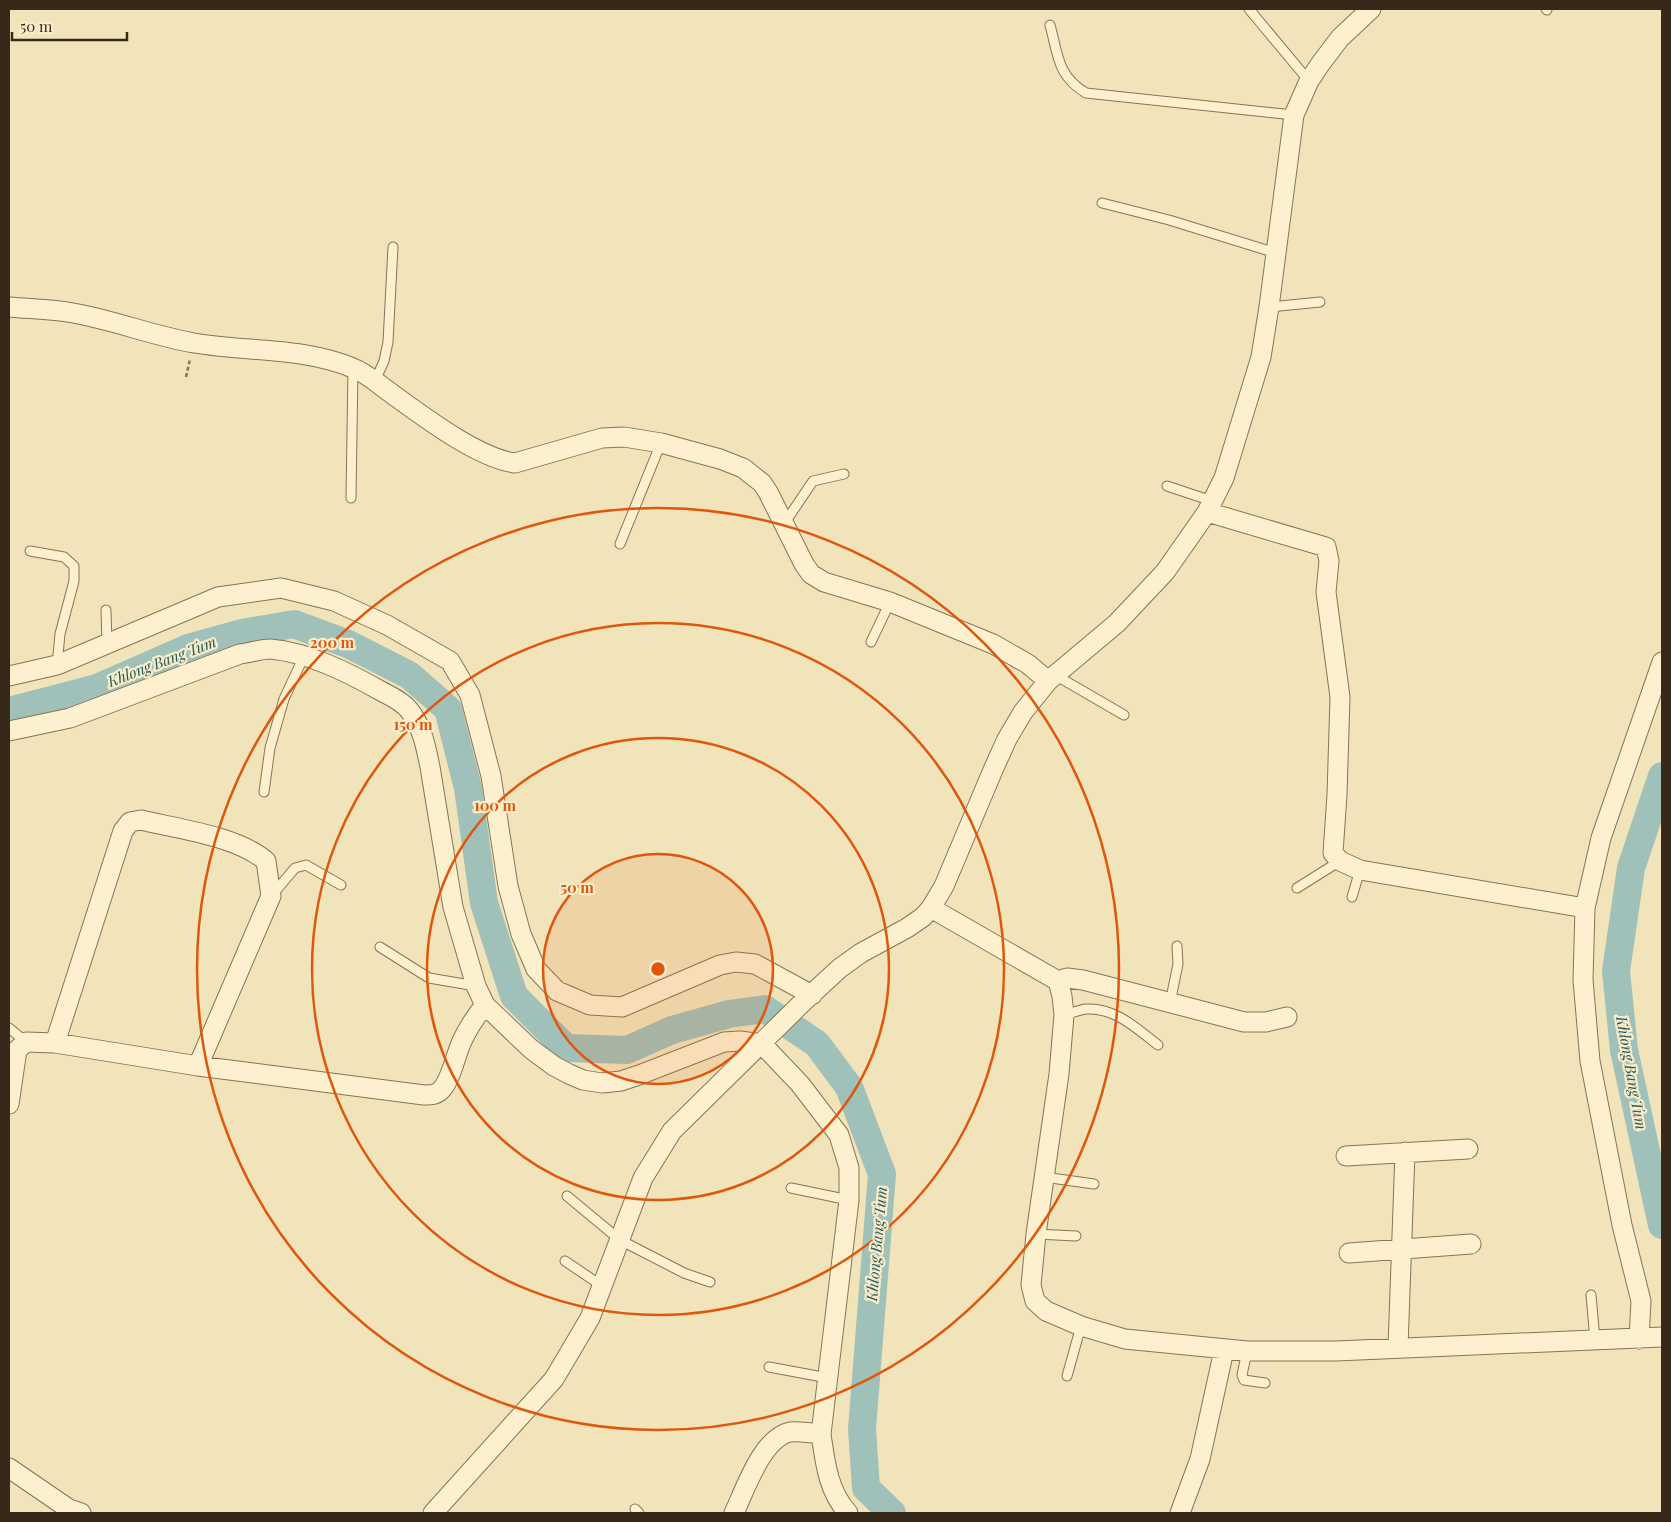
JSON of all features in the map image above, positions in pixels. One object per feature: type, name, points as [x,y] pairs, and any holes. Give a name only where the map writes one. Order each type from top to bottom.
[{"type":"street","points":[[433,1513],[554,1379],[590,1318],[643,1178],[672,1131],[840,968],[861,953],[907,928],[923,917],[931,908],[944,886],[1007,739],[1023,712],[1051,678],[1116,624],[1164,572],[1209,507],[1224,478],[1258,365],[1269,307],[1294,115],[1309,81],[1340,38],[1372,9]]},
{"type":"street","points":[[9,307],[72,313],[194,343],[314,355],[353,368],[468,444],[495,459],[506,462],[515,463],[602,438],[624,437],[661,443],[720,459],[743,468],[762,483],[811,574],[824,582],[890,602],[993,644],[1051,678]]},
{"type":"street","points":[[1209,507],[1326,546],[1329,561],[1326,592],[1340,697],[1333,853],[1340,861],[1360,870],[1585,908]]},
{"type":"street","points":[[9,676],[57,666],[218,597],[281,588],[334,601],[387,624],[450,661],[470,695],[490,776],[508,886],[521,934],[536,969],[557,991],[590,1005],[622,1007],[720,965],[736,962],[756,964],[807,998]]},
{"type":"street","points":[[9,731],[70,718],[240,654],[269,649],[304,656],[351,674],[392,697],[407,708],[418,724],[430,767],[453,907],[476,986],[486,1005],[531,1049],[554,1066],[583,1080],[596,1083],[621,1081],[724,1042],[765,1041]]},
{"type":"street","points":[[931,908],[1058,981],[1064,1015],[1059,1074],[1036,1234],[1031,1285],[1035,1301],[1046,1311],[1081,1326],[1125,1339],[1246,1351],[1336,1350],[1650,1338],[1622,1225],[1590,1061],[1582,980],[1585,908],[1601,838],[1662,662]]},
{"type":"street","points":[[55,1043],[123,831],[130,822],[141,820],[224,840],[255,852],[266,861],[271,896],[198,1066]]},
{"type":"street","points":[[1058,981],[1067,978],[1083,980],[1244,1022],[1266,1022],[1287,1017]]},
{"type":"street","points":[[9,1104],[17,1050],[26,1042],[55,1043],[198,1066],[424,1095],[436,1094],[446,1084],[470,1024],[486,1005]]},
{"type":"street","points":[[765,1041],[800,1084],[838,1136],[849,1168],[849,1200],[821,1434],[833,1491],[848,1513]]},
{"type":"street","points":[[1346,1156],[1468,1149]]},
{"type":"street","points":[[1398,1347],[1405,1152]]},
{"type":"street","points":[[1349,1253],[1471,1244]]},
{"type":"street","points":[[1180,1513],[1200,1459],[1224,1350]]},
{"type":"street","points":[[734,1513],[763,1453],[779,1436],[792,1432],[821,1434]]},
{"type":"street","points":[[9,1468],[69,1509],[81,1513]]},
{"type":"lane","points":[[1249,9],[1309,81]]},
{"type":"lane","points":[[1050,25],[1062,72],[1074,86],[1086,93],[1294,115]]},
{"type":"lane","points":[[1102,203],[1169,220],[1276,253]]},
{"type":"lane","points":[[375,382],[384,361],[388,342],[393,247]]},
{"type":"lane","points":[[1269,307],[1320,302]]},
{"type":"lane","points":[[351,498],[353,368]]},
{"type":"lane","points":[[620,544],[661,443]]},
{"type":"lane","points":[[784,524],[813,481],[844,474]]},
{"type":"lane","points":[[1167,486],[1209,507]]},
{"type":"lane","points":[[30,551],[64,557],[74,566],[74,581],[60,634],[57,666]]},
{"type":"lane","points":[[871,642],[890,602]]},
{"type":"lane","points":[[106,610],[107,644]]},
{"type":"lane","points":[[264,792],[270,748],[282,708],[304,656]]},
{"type":"lane","points":[[1051,678],[1124,715]]},
{"type":"lane","points":[[1296,888],[1340,861]]},
{"type":"lane","points":[[271,896],[295,868],[306,865],[341,885]]},
{"type":"lane","points":[[1352,897],[1360,870]]},
{"type":"lane","points":[[1170,1002],[1178,964],[1177,946]]},
{"type":"lane","points":[[380,947],[429,978],[476,986]]},
{"type":"lane","points":[[1064,1015],[1086,1009],[1105,1010],[1126,1020],[1158,1045]]},
{"type":"lane","points":[[9,1028],[26,1042]]},
{"type":"lane","points":[[1044,1177],[1094,1184]]},
{"type":"lane","points":[[791,1188],[849,1200]]},
{"type":"lane","points":[[567,1196],[620,1240],[684,1273],[710,1282]]},
{"type":"lane","points":[[1036,1234],[1076,1236]]},
{"type":"lane","points":[[565,1261],[602,1286]]},
{"type":"lane","points":[[1591,1295],[1594,1340]]},
{"type":"lane","points":[[1068,1376],[1081,1326]]},
{"type":"lane","points":[[1246,1351],[1242,1375],[1244,1380],[1266,1383]]},
{"type":"lane","points":[[769,1367],[828,1378]]},
{"type":"waterway","name":"Khlong Bang Tum","points":[[9,711],[97,688],[188,648],[242,633],[294,624],[348,644],[409,675],[448,709],[468,788],[484,903],[514,996],[566,1048],[627,1050],[672,1030],[729,1014],[765,1009],[817,1044],[849,1087],[882,1174],[862,1429],[866,1488],[892,1513]]},
{"type":"waterway","name":"Khlong Bang Tum","points":[[1662,776],[1631,868],[1616,971],[1624,1050],[1662,1225]]}]
